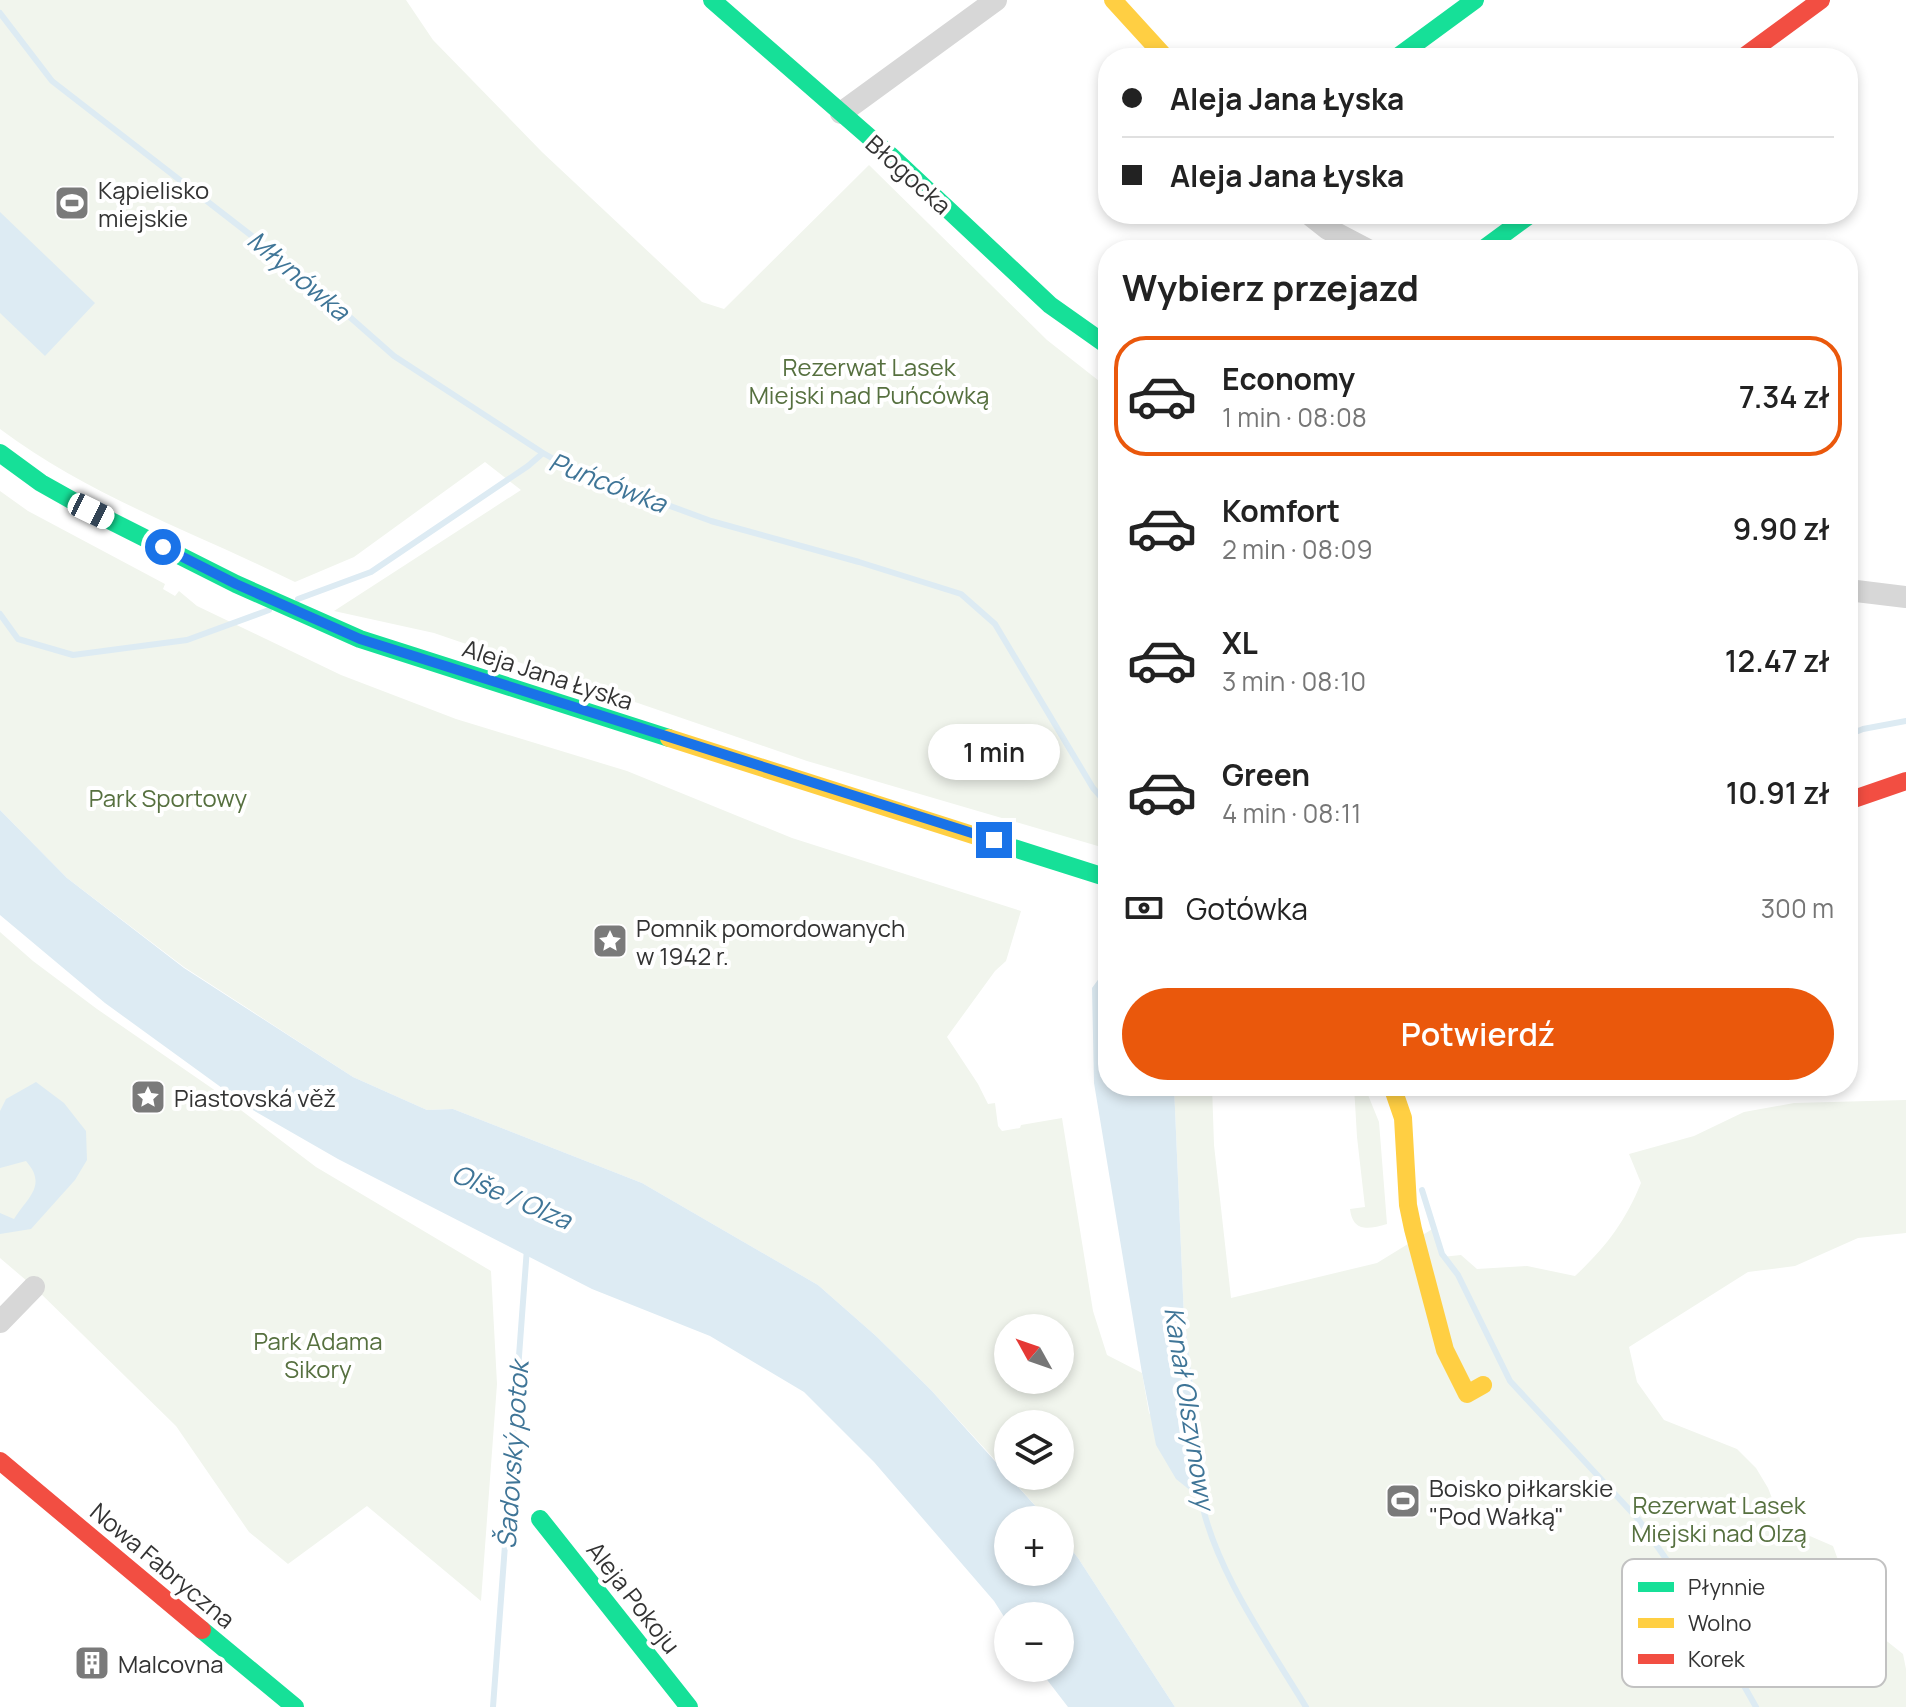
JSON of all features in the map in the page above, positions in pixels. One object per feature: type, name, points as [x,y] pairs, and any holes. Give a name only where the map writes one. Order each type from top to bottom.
[{"type":"street","name":"Błogocka","points":[[712,0],[891,156],[1050,305],[1098,339]]},
{"type":"street","points":[[841,113],[996,0]]},
{"type":"street","points":[[1113,0],[1157,48]]},
{"type":"street","points":[[1410,48],[1475,0]]},
{"type":"street","points":[[1756,48],[1821,0]]},
{"type":"street","points":[[1322,224],[1349,240]]},
{"type":"street","points":[[1496,240],[1517,224]]},
{"type":"street","name":"Aleja Jana Łyska","points":[[0,453],[41,483],[91,511],[236,584],[360,639],[1098,875]]},
{"type":"street","points":[[1858,591],[1906,597]]},
{"type":"street","points":[[1858,798],[1906,781]]},
{"type":"street","points":[[1395,1096],[1403,1118],[1408,1205],[1445,1350],[1467,1394],[1483,1385]]},
{"type":"street","points":[[0,1322],[34,1287]]},
{"type":"street","name":"Nowa Fabryczna","points":[[0,1461],[295,1707]]},
{"type":"street","name":"Aleja Pokoju","points":[[540,1519],[689,1707]]},
{"type":"green space","name":"Rezerwat Lasek Miejski nad Puńcówką","points":[[0,0],[406,0],[433,40],[542,152],[702,302],[724,309],[869,165],[1047,340],[1098,380],[1098,846],[807,761],[434,633],[334,611],[521,490],[485,462],[354,557],[295,582],[106,494],[34,453],[0,429]]},
{"type":"green space","points":[[0,491],[28,511],[165,584],[163,589],[175,596],[179,591],[197,606],[341,675],[456,719],[627,771],[792,838],[1021,911],[1006,961],[995,971],[947,1037],[988,1104],[995,1103],[998,1126],[1002,1131],[1062,1118],[1093,1311],[1107,1355],[1142,1373],[1149,1413],[1205,1475],[1184,1318],[1174,1096],[1212,1096],[1214,1145],[1231,1298],[1377,1263],[1434,1228],[1442,1257],[1461,1255],[1477,1269],[1527,1266],[1575,1276],[1614,1233],[1635,1197],[1641,1183],[1629,1154],[1694,1136],[1744,1112],[1794,1103],[1906,1100],[1906,1233],[1858,1238],[1795,1266],[1748,1272],[1629,1347],[1637,1382],[1664,1420],[1737,1449],[1756,1468],[1768,1488],[1782,1524],[1833,1546],[1838,1559],[1622,1559],[1622,1687],[1886,1687],[1886,1640],[1903,1654],[1906,1707],[1175,1707],[1074,1553],[1074,1506],[1036,1506],[1021,1490],[1074,1490],[1074,1410],[994,1410],[994,1459],[931,1390],[818,1285],[642,1183],[453,1109],[427,1110],[353,1077],[184,967],[67,878],[0,810]]},
{"type":"green space","name":"Park Adama Sikory","points":[[0,932],[97,1009],[213,1089],[316,1167],[491,1271],[497,1384],[481,1601],[367,1506],[288,1564],[249,1532],[176,1426],[34,1287],[0,1258]]},
{"type":"green space","points":[[1355,1096],[1368,1096],[1379,1122],[1387,1224],[1358,1226],[1352,1217],[1350,1209],[1365,1207]]},
{"type":"water","points":[[0,212],[95,303],[45,356],[0,313]]},
{"type":"water","name":"Olše / Olza","points":[[0,810],[67,878],[184,968],[353,1077],[427,1110],[453,1109],[642,1183],[818,1285],[931,1390],[994,1460],[994,1490],[1021,1490],[1035,1506],[994,1506],[994,1586],[1074,1586],[1074,1553],[1175,1707],[1068,1707],[1049,1682],[1074,1682],[1074,1602],[995,1602],[874,1462],[804,1392],[710,1336],[592,1289],[338,1159],[251,1109],[105,1003],[0,915]]},
{"type":"water","points":[[1098,980],[1098,1096],[1174,1096],[1184,1318],[1205,1475],[1201,1499],[1176,1479],[1156,1445],[1094,1083],[1092,988]]},
{"type":"water","points":[[36,1082],[64,1103],[86,1131],[87,1160],[75,1180],[31,1229],[0,1234],[0,1213],[14,1219],[34,1190],[35,1177],[26,1161],[0,1168],[0,1111],[6,1099]]},
{"type":"waterway","name":"Młynówka","points":[[0,13],[52,81],[301,274],[394,356],[543,453]]},
{"type":"waterway","name":"Puńcówka","points":[[298,599],[371,572],[543,453],[575,471],[711,521],[961,594],[995,624],[1098,794]]},
{"type":"waterway","name":"Puńcówka","points":[[0,614],[18,639],[73,655],[187,640],[269,610]]},
{"type":"waterway","name":"Puńcówka","points":[[1858,731],[1906,721]]},
{"type":"waterway","points":[[1422,1190],[1442,1254],[1458,1275],[1510,1381],[1638,1519],[1666,1559]]},
{"type":"waterway","name":"Šadovský potok","points":[[493,1707],[527,1248]]},
{"type":"waterway","name":"Kanał Olszynowy","points":[[1200,1493],[1206,1520],[1229,1576],[1306,1707]]},
{"type":"waterway","points":[[1745,1687],[1756,1707]]},
{"type":"traffic: fast","points":[[712,0],[891,156],[1050,305],[1098,339]]},
{"type":"traffic: fast","points":[[1410,48],[1475,0]]},
{"type":"traffic: fast","points":[[1496,240],[1517,224]]},
{"type":"traffic: fast","points":[[0,453],[41,483],[91,511],[236,584],[360,639],[669,738]]},
{"type":"traffic: fast","points":[[979,837],[1098,875]]},
{"type":"traffic: fast","points":[[540,1519],[689,1707]]},
{"type":"traffic: fast","points":[[202,1630],[295,1707]]},
{"type":"traffic: slow","points":[[1113,0],[1157,48]]},
{"type":"traffic: slow","points":[[669,738],[979,837]]},
{"type":"traffic: slow","points":[[1395,1096],[1403,1118],[1408,1205],[1445,1350],[1467,1394],[1483,1385]]},
{"type":"traffic: jam","points":[[1756,48],[1821,0]]},
{"type":"traffic: jam","points":[[1858,798],[1906,781]]},
{"type":"traffic: jam","points":[[0,1461],[202,1630]]},
{"type":"place","name":"Kąpielisko miejskie","points":[[72,203]]},
{"type":"place","name":"Pomnik pomordowanych w 1942 r.","points":[[610,941]]},
{"type":"place","name":"Piastovská věž","points":[[148,1097]]},
{"type":"place","name":"Boisko piłkarskie \"Pod Wałką\"","points":[[1403,1501]]},
{"type":"place","name":"Malcovna","points":[[92,1663]]},
{"type":"route","points":[[163,547],[236,584],[360,639],[994,840]]},
{"type":"park label","name":"Park Sportowy","points":[[168,797]]},
{"type":"park label","name":"Rezerwat Lasek Miejski nad Olzą","points":[[1719,1518]]}]
